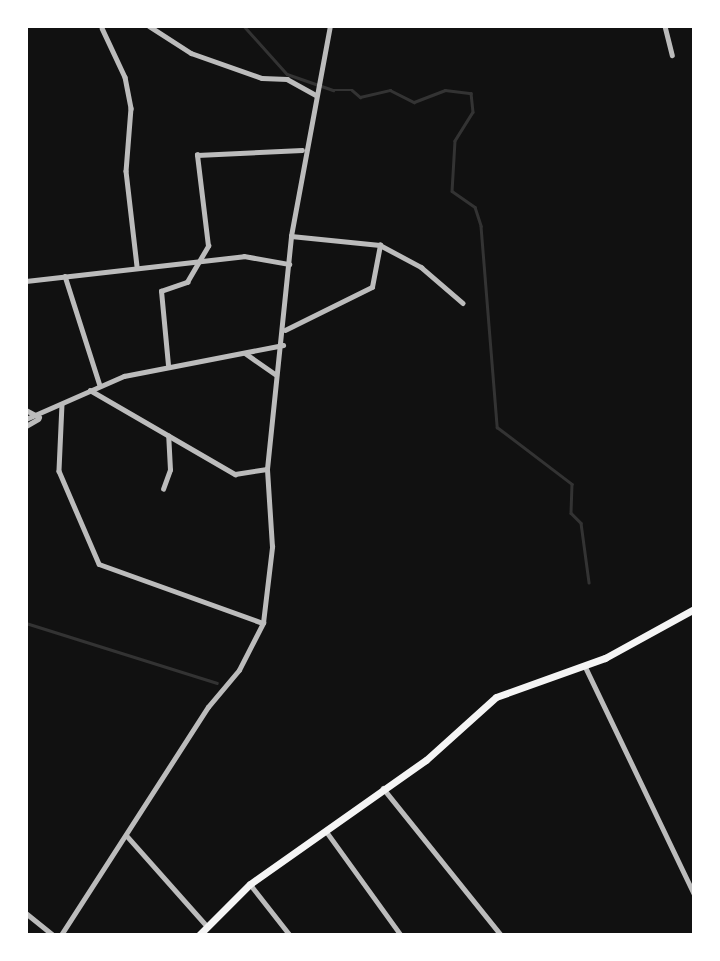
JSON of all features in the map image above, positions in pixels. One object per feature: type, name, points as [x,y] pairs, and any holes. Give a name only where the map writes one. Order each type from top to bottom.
[{"type":"main road","points":[[199,935],[250,884],[426,760],[496,697],[585,666],[694,609]]},
{"type":"street","points":[[149,26],[191,53],[261,78],[287,79],[316,95]]},
{"type":"street","points":[[61,935],[208,707],[239,670],[263,623],[272,547],[267,469],[276,375],[283,345],[291,236],[302,150],[330,26]]},
{"type":"street","points":[[664,26],[673,55]]},
{"type":"street","points":[[102,28],[125,77],[131,108],[126,171],[137,266]]},
{"type":"street","points":[[169,365],[161,291],[187,282],[205,258],[208,235],[197,155],[302,150]]},
{"type":"street","points":[[291,236],[380,245],[421,267],[463,303]]},
{"type":"street","points":[[284,330],[372,287],[380,245]]},
{"type":"street","points":[[26,281],[205,258],[244,256],[289,264]]},
{"type":"street","points":[[65,276],[85,323],[100,386]]},
{"type":"street","points":[[26,426],[62,404],[100,386],[169,365],[283,345]]},
{"type":"street","points":[[244,353],[276,375]]},
{"type":"street","points":[[90,390],[235,474],[267,469]]},
{"type":"street","points":[[62,404],[59,471],[99,564],[263,623]]},
{"type":"street","points":[[26,410],[40,418]]},
{"type":"street","points":[[26,419],[40,418]]},
{"type":"street","points":[[163,489],[170,470],[168,436]]},
{"type":"street","points":[[585,666],[694,894]]},
{"type":"street","points":[[383,788],[501,935]]},
{"type":"street","points":[[326,831],[401,935]]},
{"type":"street","points":[[127,836],[207,926]]},
{"type":"street","points":[[250,884],[290,935]]},
{"type":"street","points":[[26,913],[53,935]]},
{"type":"waterway","points":[[244,26],[287,74],[333,90],[352,90],[360,97],[390,90],[414,102],[445,90],[471,93],[473,112],[455,141],[452,191],[475,207],[481,226],[497,427],[572,484],[571,513],[581,523],[589,582]]},
{"type":"waterway","points":[[26,623],[217,683]]}]
